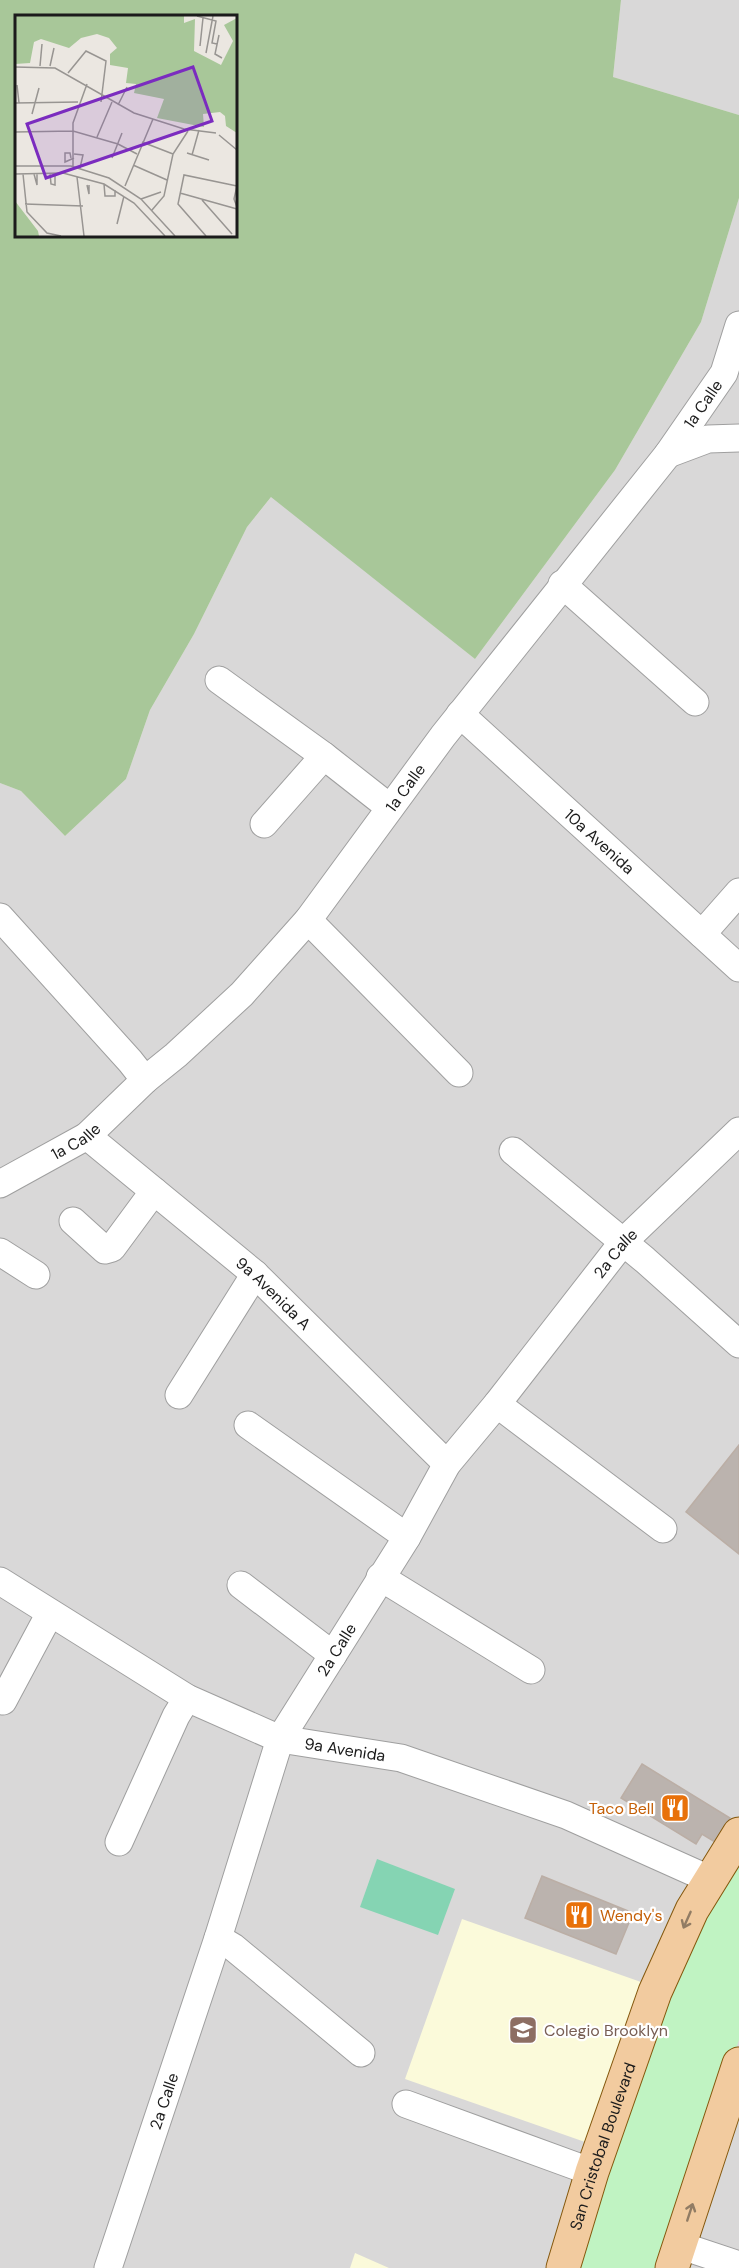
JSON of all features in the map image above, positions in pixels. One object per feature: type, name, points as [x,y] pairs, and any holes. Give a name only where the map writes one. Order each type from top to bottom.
[{"type":"main road","name":"San Cristobal Boulevard","points":[[563,2268],[592,2172],[655,1992],[692,1910],[736,1847]]},
{"type":"main road","points":[[675,2256],[739,2064]]},
{"type":"street","name":"1a Calle","points":[[0,1184],[87,1136],[145,1080],[176,1055],[242,994],[308,920],[389,807],[460,714],[668,454],[724,372],[739,326]]},
{"type":"street","points":[[668,454],[708,439],[739,438]]},
{"type":"street","points":[[562,584],[695,702]]},
{"type":"street","points":[[219,680],[324,756],[389,807]]},
{"type":"street","name":"10a Avenida","points":[[460,714],[739,968]]},
{"type":"street","points":[[264,824],[324,756]]},
{"type":"street","points":[[702,934],[739,892]]},
{"type":"street","points":[[0,917],[130,1060],[145,1080]]},
{"type":"street","points":[[308,920],[459,1073]]},
{"type":"street","name":"2a Calle","points":[[108,2268],[218,1938],[280,1739],[407,1537],[447,1464],[498,1404],[622,1242],[739,1131]]},
{"type":"street","name":"9a Avenida A","points":[[87,1136],[255,1274],[447,1464]]},
{"type":"street","points":[[513,1151],[739,1344]]},
{"type":"street","points":[[73,1221],[108,1251],[154,1191]]},
{"type":"street","points":[[0,1251],[36,1275]]},
{"type":"street","points":[[178,1395],[255,1274]]},
{"type":"street","points":[[498,1404],[663,1529]]},
{"type":"street","points":[[248,1425],[407,1537]]},
{"type":"street","points":[[380,1577],[531,1670]]},
{"type":"street","name":"9a Avenida","points":[[0,1581],[187,1698],[280,1739],[401,1758],[566,1815],[711,1880]]},
{"type":"street","points":[[240,1585],[333,1654]]},
{"type":"street","points":[[3,1701],[50,1613]]},
{"type":"street","points":[[119,1842],[176,1716],[187,1698]]},
{"type":"street","points":[[218,1938],[233,1947],[361,2053]]},
{"type":"street","points":[[406,2104],[592,2172]]},
{"type":"street","points":[[675,2256],[739,2265]]},
{"type":"shaded area","points":[[621,0],[739,0],[739,115],[613,77]]},
{"type":"shaded area","points":[[739,198],[739,2268],[0,2268],[0,783],[21,791],[65,836],[126,779],[150,710],[194,634],[247,527],[272,496],[475,659],[615,470],[701,322]]},
{"type":"shaded area","name":"Colegio Brooklyn","points":[[462,1919],[641,1982],[585,2142],[405,2079]]},
{"type":"shaded area","points":[[355,2253],[389,2268],[350,2268]]},
{"type":"green space","points":[[0,0],[621,0],[613,77],[739,115],[739,198],[701,322],[615,470],[475,659],[271,497],[247,527],[194,634],[150,710],[126,779],[65,836],[21,791],[0,783]]},
{"type":"green space","points":[[377,1859],[455,1889],[438,1935],[360,1907]]},
{"type":"green space","points":[[739,1861],[739,2040],[657,2268],[571,2268],[669,1978]]},
{"type":"building","points":[[739,1445],[739,1554],[686,1512]]},
{"type":"building","name":"Taco Bell","points":[[642,1764],[730,1818],[715,1842],[702,1834],[696,1844],[621,1798]]},
{"type":"building","name":"Wendy's","points":[[542,1876],[633,1913],[616,1954],[525,1918]]},
{"type":"place","name":"Taco Bell","points":[[675,1808]]},
{"type":"place","name":"Wendy's","points":[[579,1915]]},
{"type":"place","name":"Colegio Brooklyn","points":[[523,2030]]}]
